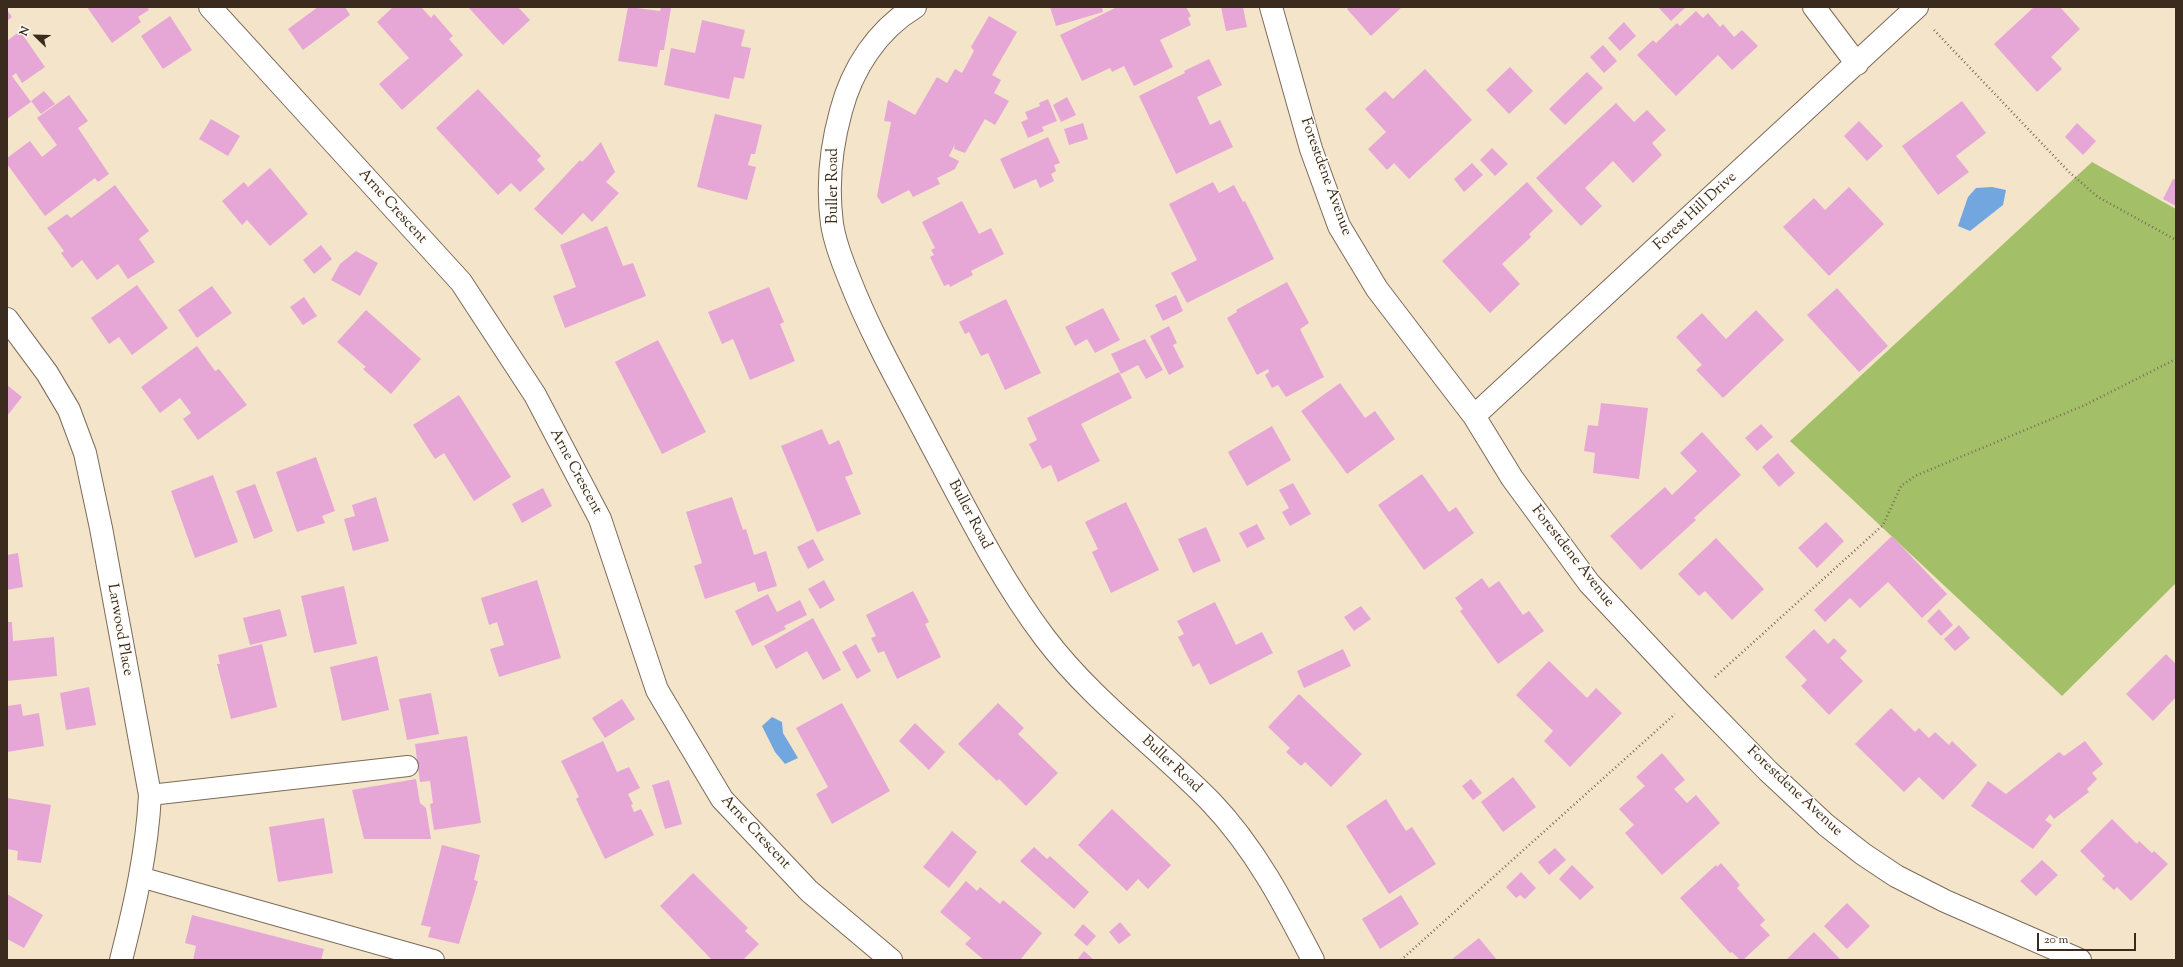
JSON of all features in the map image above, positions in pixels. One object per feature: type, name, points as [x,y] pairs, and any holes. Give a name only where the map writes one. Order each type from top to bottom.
[{"type":"street","name":"Arne Crescent","points":[[210,7],[461,282],[535,395],[600,519],[657,690],[722,799],[809,891],[891,960]]},
{"type":"street","name":"Forestdene Avenue","points":[[1271,7],[1311,149],[1339,226],[1377,289],[1474,416],[1512,478],[1589,583],[1695,696],[1826,825],[1896,876],[1945,901],[2080,960]]},
{"type":"street","points":[[1814,7],[1857,64]]},
{"type":"street","name":"Forest Hill Drive","points":[[1474,416],[1917,7]]},
{"type":"street","name":"Buller Road","points":[[912,8],[880,36],[862,59],[846,92],[834,137],[830,176],[832,225],[841,258],[861,308],[986,548],[1014,596],[1047,641],[1080,677],[1213,804],[1273,884],[1313,960]]},
{"type":"street","name":"Larwood Place","points":[[7,319],[47,373],[68,410],[85,453],[101,528],[150,795],[148,833],[140,877],[121,960]]},
{"type":"lane","points":[[150,795],[408,766]]},
{"type":"lane","points":[[140,877],[434,960]]},
{"type":"path","points":[[1936,31],[2070,173],[2098,197],[2137,220],[2176,240]]},
{"type":"path","points":[[1401,960],[1883,525],[1901,486],[1915,476],[2085,406],[2176,359]]},
{"type":"green space","points":[[2092,162],[2176,209],[2176,583],[2062,696],[1790,441]]},
{"type":"water","points":[[1992,187],[2006,190],[2003,205],[1970,231],[1958,226],[1968,197],[1976,188]]},
{"type":"water","points":[[772,717],[782,722],[783,733],[798,758],[785,764],[775,752],[762,726]]},
{"type":"building","points":[[87,7],[147,7],[149,10],[138,17],[141,22],[112,43]]},
{"type":"building","points":[[318,7],[345,7],[350,15],[303,50],[288,29]]},
{"type":"building","points":[[393,7],[421,7],[431,18],[434,14],[453,36],[449,39],[463,55],[402,110],[379,84],[409,58],[377,22]]},
{"type":"building","points":[[468,7],[518,7],[530,20],[503,45]]},
{"type":"building","points":[[628,7],[660,11],[661,7],[671,8],[664,50],[660,50],[657,67],[618,61]]},
{"type":"building","points":[[1050,7],[1102,7],[1103,12],[1056,26]]},
{"type":"building","points":[[1117,7],[1186,7],[1191,16],[1188,18],[1191,25],[1160,40],[1173,67],[1134,86],[1124,66],[1112,72],[1110,68],[1082,81],[1060,35]]},
{"type":"building","points":[[1221,7],[1243,7],[1247,27],[1226,31]]},
{"type":"building","points":[[1349,7],[1402,7],[1371,36],[1347,9]]},
{"type":"building","points":[[1658,7],[1686,7],[1671,21]]},
{"type":"building","points":[[2034,7],[2060,7],[2080,29],[2051,57],[2062,69],[2037,92],[1994,44]]},
{"type":"building","points":[[7,10],[12,17],[7,21]]},
{"type":"building","points":[[1696,11],[1703,18],[1708,13],[1720,27],[1723,24],[1734,37],[1742,30],[1758,46],[1732,70],[1718,55],[1676,96],[1637,55],[1653,40],[1656,43],[1677,23],[1680,26]]},
{"type":"building","points":[[170,16],[192,50],[163,69],[141,36]]},
{"type":"building","points":[[989,16],[1017,32],[992,75],[1001,80],[994,93],[1009,101],[995,125],[985,119],[965,153],[954,149],[955,144],[949,156],[959,161],[955,169],[937,178],[940,184],[913,197],[909,190],[882,204],[877,196],[891,122],[884,121],[888,100],[915,115],[937,77],[947,83],[955,69],[962,73],[974,51],[971,47]]},
{"type":"building","points":[[702,20],[745,30],[741,46],[751,48],[744,79],[734,77],[729,99],[664,85],[671,48],[695,53]]},
{"type":"building","points":[[1624,22],[1636,36],[1620,51],[1608,38]]},
{"type":"building","points":[[20,31],[45,67],[22,83],[16,73],[12,76],[31,102],[7,119],[7,41]]},
{"type":"building","points":[[1603,45],[1617,61],[1604,73],[1590,57]]},
{"type":"building","points":[[1209,59],[1222,85],[1197,97],[1210,125],[1220,120],[1233,147],[1176,174],[1139,96]]},
{"type":"building","points":[[1510,67],[1533,91],[1509,114],[1486,90]]},
{"type":"building","points":[[1425,69],[1472,120],[1409,179],[1394,163],[1387,170],[1368,149],[1386,132],[1365,109],[1385,91],[1393,99]]},
{"type":"building","points":[[1587,72],[1603,88],[1565,125],[1549,109]]},
{"type":"building","points":[[478,89],[541,156],[537,160],[545,169],[520,192],[511,183],[498,195],[436,128]]},
{"type":"building","points":[[44,91],[55,104],[41,114],[31,101]]},
{"type":"building","points":[[69,95],[88,121],[78,128],[109,174],[98,182],[95,178],[45,216],[7,164],[7,158],[30,141],[42,157],[57,145],[37,118]]},
{"type":"building","points":[[1067,97],[1076,115],[1061,122],[1053,105]]},
{"type":"building","points":[[1048,99],[1057,121],[1042,127],[1044,131],[1028,138],[1021,122],[1028,119],[1025,112],[1040,106],[1039,103]]},
{"type":"building","points":[[1962,101],[1986,133],[1956,156],[1969,172],[1938,195],[1902,146]]},
{"type":"building","points":[[1616,103],[1634,122],[1647,110],[1666,130],[1652,143],[1662,155],[1633,183],[1613,161],[1585,188],[1602,206],[1581,226],[1536,178]]},
{"type":"building","points":[[715,114],[762,125],[755,154],[751,154],[748,165],[756,167],[747,200],[697,187]]},
{"type":"building","points":[[211,119],[240,136],[228,156],[199,139]]},
{"type":"building","points":[[1859,121],[1883,146],[1867,161],[1844,136]]},
{"type":"building","points":[[1083,123],[1088,139],[1069,145],[1064,129]]},
{"type":"building","points":[[2077,123],[2096,141],[2083,155],[2065,137]]},
{"type":"building","points":[[1048,137],[1060,163],[1054,165],[1056,171],[1051,174],[1054,181],[1040,188],[1036,179],[1014,189],[1000,159]]},
{"type":"building","points":[[601,142],[615,172],[606,182],[619,193],[592,222],[583,213],[562,235],[534,209],[580,160],[582,162]]},
{"type":"building","points":[[1492,148],[1508,164],[1495,176],[1480,160]]},
{"type":"building","points":[[1472,163],[1483,175],[1464,192],[1454,179]]},
{"type":"building","points":[[270,168],[308,214],[270,246],[247,220],[242,225],[222,201],[244,182],[248,187]]},
{"type":"building","points":[[2173,179],[2176,180],[2176,206],[2163,199]]},
{"type":"building","points":[[1213,182],[1219,193],[1234,185],[1243,202],[1245,201],[1274,259],[1187,303],[1171,273],[1197,260],[1169,204]]},
{"type":"building","points":[[1527,182],[1553,211],[1529,234],[1531,237],[1502,264],[1520,284],[1490,313],[1442,261]]},
{"type":"building","points":[[115,185],[149,231],[139,239],[155,262],[128,279],[118,264],[97,280],[82,260],[72,268],[61,253],[64,251],[47,228],[67,214],[71,218]]},
{"type":"building","points":[[1849,187],[1884,224],[1829,276],[1783,227],[1814,198],[1825,210]]},
{"type":"building","points":[[962,201],[979,234],[991,228],[1004,254],[971,271],[973,275],[950,287],[949,284],[944,286],[930,257],[934,255],[931,250],[935,248],[922,222]]},
{"type":"building","points":[[607,226],[623,266],[633,263],[646,296],[565,328],[553,296],[576,287],[560,245]]},
{"type":"building","points":[[321,245],[332,259],[314,274],[303,260]]},
{"type":"building","points":[[356,251],[378,263],[360,296],[331,280],[340,264]]},
{"type":"building","points":[[1287,282],[1309,323],[1300,329],[1324,377],[1286,397],[1278,385],[1272,388],[1265,375],[1269,372],[1268,369],[1257,375],[1227,318],[1237,312],[1236,310]]},
{"type":"building","points":[[137,285],[168,328],[132,355],[119,337],[109,344],[91,318]]},
{"type":"building","points":[[212,286],[232,313],[197,338],[178,310]]},
{"type":"building","points":[[769,287],[784,322],[780,324],[795,361],[750,380],[733,339],[722,344],[708,312]]},
{"type":"building","points":[[1837,288],[1888,346],[1859,372],[1807,315]]},
{"type":"building","points":[[1176,295],[1183,311],[1163,321],[1155,305]]},
{"type":"building","points":[[304,297],[317,316],[303,325],[290,307]]},
{"type":"building","points":[[1006,299],[1041,373],[1005,390],[988,353],[981,356],[969,332],[965,334],[959,322]]},
{"type":"building","points":[[1103,308],[1120,340],[1095,353],[1087,339],[1075,346],[1065,327]]},
{"type":"building","points":[[366,310],[421,359],[391,394],[363,369],[366,367],[337,342]]},
{"type":"building","points":[[1756,310],[1784,340],[1723,398],[1696,370],[1702,365],[1676,337],[1702,313],[1726,339]]},
{"type":"building","points":[[1169,326],[1177,343],[1173,345],[1184,367],[1169,375],[1150,336]]},
{"type":"building","points":[[1145,339],[1163,370],[1146,379],[1138,365],[1121,374],[1111,354]]},
{"type":"building","points":[[658,340],[706,432],[662,454],[615,362]]},
{"type":"building","points":[[197,346],[215,371],[219,369],[247,405],[198,440],[183,419],[191,413],[180,398],[160,413],[141,387]]},
{"type":"building","points":[[1119,372],[1132,398],[1081,424],[1100,461],[1058,482],[1051,465],[1042,469],[1029,444],[1037,440],[1027,418]]},
{"type":"building","points":[[1340,383],[1365,418],[1375,411],[1395,439],[1347,474],[1301,411]]},
{"type":"building","points":[[7,385],[22,397],[7,416]]},
{"type":"building","points":[[459,395],[511,477],[474,501],[444,453],[435,459],[413,425]]},
{"type":"building","points":[[1601,403],[1648,408],[1639,479],[1593,473],[1595,453],[1584,451],[1588,425],[1598,426]]},
{"type":"building","points":[[1761,424],[1773,437],[1757,451],[1745,438]]},
{"type":"building","points":[[1272,426],[1291,460],[1247,486],[1228,452]]},
{"type":"building","points":[[822,429],[829,445],[839,440],[853,474],[845,477],[861,514],[817,532],[781,446]]},
{"type":"building","points":[[1702,432],[1741,475],[1694,518],[1696,520],[1641,570],[1610,536],[1665,487],[1672,495],[1697,471],[1680,453]]},
{"type":"building","points":[[1778,453],[1795,473],[1779,487],[1762,467]]},
{"type":"building","points":[[316,457],[335,511],[322,516],[325,523],[297,532],[276,472]]},
{"type":"building","points":[[1422,474],[1449,512],[1456,507],[1474,533],[1424,570],[1378,505]]},
{"type":"building","points":[[213,475],[238,542],[195,558],[171,491]]},
{"type":"building","points":[[1293,483],[1311,514],[1290,526],[1282,512],[1289,508],[1279,490]]},
{"type":"building","points":[[255,484],[273,531],[254,539],[236,491]]},
{"type":"building","points":[[543,488],[552,506],[522,523],[512,504]]},
{"type":"building","points":[[376,497],[389,541],[353,551],[344,519],[355,516],[352,505]]},
{"type":"building","points":[[732,497],[743,530],[746,529],[754,555],[766,551],[777,586],[758,592],[755,582],[705,599],[694,566],[702,563],[686,512]]},
{"type":"building","points":[[1126,502],[1159,570],[1111,593],[1092,552],[1098,549],[1085,522]]},
{"type":"building","points":[[1826,522],[1844,541],[1817,568],[1798,548]]},
{"type":"building","points":[[1257,524],[1265,539],[1247,548],[1239,533]]},
{"type":"building","points":[[1206,527],[1221,561],[1193,573],[1178,539]]},
{"type":"building","points":[[1892,536],[1947,594],[1922,618],[1888,582],[1860,608],[1850,598],[1825,622],[1814,610]]},
{"type":"building","points":[[1716,538],[1764,589],[1732,620],[1705,591],[1699,596],[1678,574]]},
{"type":"building","points":[[813,539],[824,560],[808,569],[797,547]]},
{"type":"building","points":[[18,553],[23,587],[7,590],[7,555]]},
{"type":"building","points":[[1482,578],[1489,588],[1499,581],[1523,615],[1529,611],[1544,631],[1498,664],[1460,611],[1463,609],[1455,598]]},
{"type":"building","points":[[537,580],[561,658],[499,677],[490,649],[504,645],[497,622],[489,625],[481,598]]},
{"type":"building","points":[[824,580],[835,600],[820,609],[808,589]]},
{"type":"building","points":[[344,586],[357,644],[314,653],[301,596]]},
{"type":"building","points":[[913,591],[929,622],[925,624],[941,657],[897,679],[884,651],[878,653],[871,638],[876,636],[866,615]]},
{"type":"building","points":[[768,594],[777,612],[800,600],[807,615],[784,626],[786,629],[752,646],[735,611]]},
{"type":"building","points":[[1215,602],[1236,645],[1262,632],[1273,653],[1210,685],[1199,663],[1193,667],[1178,637],[1184,634],[1177,621]]},
{"type":"building","points":[[1361,606],[1371,619],[1354,631],[1344,617]]},
{"type":"building","points":[[280,609],[287,636],[250,645],[243,618]]},
{"type":"building","points":[[1939,609],[1953,625],[1941,636],[1927,621]]},
{"type":"building","points":[[813,618],[841,670],[823,680],[807,651],[776,669],[764,646]]},
{"type":"building","points":[[7,622],[12,622],[13,641],[54,637],[57,676],[7,681]]},
{"type":"building","points":[[1959,625],[1970,638],[1955,651],[1944,639]]},
{"type":"building","points":[[1814,629],[1828,644],[1834,638],[1847,651],[1840,658],[1863,681],[1829,715],[1801,686],[1807,680],[1785,657]]},
{"type":"building","points":[[262,644],[277,707],[231,719],[217,664],[220,664],[218,655]]},
{"type":"building","points":[[856,644],[871,671],[857,679],[842,652]]},
{"type":"building","points":[[1343,649],[1351,666],[1304,688],[1297,671]]},
{"type":"building","points":[[2166,654],[2176,664],[2176,697],[2153,721],[2126,694]]},
{"type":"building","points":[[377,656],[389,710],[342,721],[330,667]]},
{"type":"building","points":[[1549,661],[1587,698],[1596,688],[1622,713],[1570,767],[1544,741],[1553,731],[1516,695]]},
{"type":"building","points":[[89,687],[96,725],[66,730],[60,693]]},
{"type":"building","points":[[431,693],[439,734],[407,740],[399,699]]},
{"type":"building","points":[[1299,694],[1362,754],[1331,787],[1305,762],[1301,766],[1286,752],[1290,748],[1268,727]]},
{"type":"building","points":[[622,699],[635,719],[605,738],[592,718]]},
{"type":"building","points":[[842,703],[890,791],[832,824],[816,794],[828,787],[796,728]]},
{"type":"building","points":[[998,703],[1024,728],[1018,734],[1058,773],[1026,806],[999,779],[997,781],[958,744]]},
{"type":"building","points":[[21,704],[23,716],[39,713],[44,746],[7,752],[7,706]]},
{"type":"building","points":[[1891,708],[1915,732],[1919,728],[1929,738],[1935,732],[1949,745],[1952,741],[1977,765],[1943,800],[1919,777],[1904,792],[1855,744]]},
{"type":"building","points":[[915,723],[945,752],[929,770],[899,741]]},
{"type":"building","points":[[467,736],[481,823],[434,830],[430,804],[433,803],[430,781],[420,782],[415,744]]},
{"type":"building","points":[[603,741],[617,772],[629,767],[640,788],[628,794],[633,804],[631,805],[634,812],[641,809],[654,835],[605,859],[576,799],[579,797],[561,761]]},
{"type":"building","points":[[2085,741],[2103,764],[2092,773],[2097,779],[2087,789],[2089,792],[2054,819],[2050,814],[2045,820],[2052,825],[2033,849],[1971,806],[1988,781],[2006,794],[2059,752],[2064,756]]},
{"type":"building","points":[[1662,753],[1685,780],[1674,789],[1687,803],[1696,795],[1720,823],[1662,875],[1625,833],[1634,825],[1619,809],[1645,786],[1636,777]]},
{"type":"building","points":[[1513,777],[1536,807],[1503,832],[1481,802]]},
{"type":"building","points":[[416,779],[420,803],[426,808],[431,839],[364,839],[352,790]]},
{"type":"building","points":[[1471,779],[1482,793],[1473,800],[1462,786]]},
{"type":"building","points":[[669,780],[682,824],[665,829],[652,785]]},
{"type":"building","points":[[7,798],[51,805],[41,863],[17,860],[18,851],[7,849]]},
{"type":"building","points":[[1386,799],[1406,831],[1412,827],[1436,864],[1389,894],[1346,826]]},
{"type":"building","points":[[1112,809],[1171,865],[1148,889],[1138,879],[1127,891],[1078,845]]},
{"type":"building","points":[[324,818],[333,873],[278,882],[269,827]]},
{"type":"building","points":[[2112,819],[2137,844],[2139,841],[2152,853],[2154,851],[2168,864],[2131,901],[2117,887],[2114,890],[2102,879],[2105,876],[2080,851]]},
{"type":"building","points":[[952,831],[977,852],[949,888],[923,867]]},
{"type":"building","points":[[442,845],[480,855],[474,880],[478,881],[459,944],[428,937],[431,927],[421,925]]},
{"type":"building","points":[[1034,847],[1047,859],[1050,856],[1089,892],[1074,909],[1020,861]]},
{"type":"building","points":[[1555,848],[1566,860],[1549,875],[1538,862]]},
{"type":"building","points":[[2042,860],[2058,875],[2036,896],[2020,881]]},
{"type":"building","points":[[1721,863],[1740,885],[1737,888],[1765,920],[1760,925],[1770,935],[1743,960],[1740,960],[1732,952],[1730,953],[1680,898],[1716,865],[1717,867]]},
{"type":"building","points":[[1572,865],[1594,887],[1580,900],[1559,879]]},
{"type":"building","points":[[1521,872],[1536,888],[1525,899],[1520,895],[1516,898],[1506,887]]},
{"type":"building","points":[[693,873],[748,928],[745,931],[759,944],[743,960],[712,960],[660,906]]},
{"type":"building","points":[[966,881],[977,891],[980,887],[1000,904],[1003,900],[1042,933],[1020,960],[984,960],[965,944],[971,938],[940,912]]},
{"type":"building","points":[[7,894],[43,915],[24,948],[7,939]]},
{"type":"building","points":[[1401,895],[1419,924],[1380,949],[1362,919]]},
{"type":"building","points":[[1847,903],[1870,926],[1847,949],[1824,926]]},
{"type":"building","points":[[192,915],[324,949],[321,960],[193,960],[196,946],[185,943]]},
{"type":"building","points":[[1120,922],[1131,935],[1119,944],[1109,932]]},
{"type":"building","points":[[1083,924],[1096,936],[1087,946],[1074,935]]},
{"type":"building","points":[[1814,932],[1841,960],[1786,960]]},
{"type":"building","points":[[1479,938],[1497,960],[1451,960]]},
{"type":"building","points":[[1084,951],[1094,960],[1077,960]]}]
